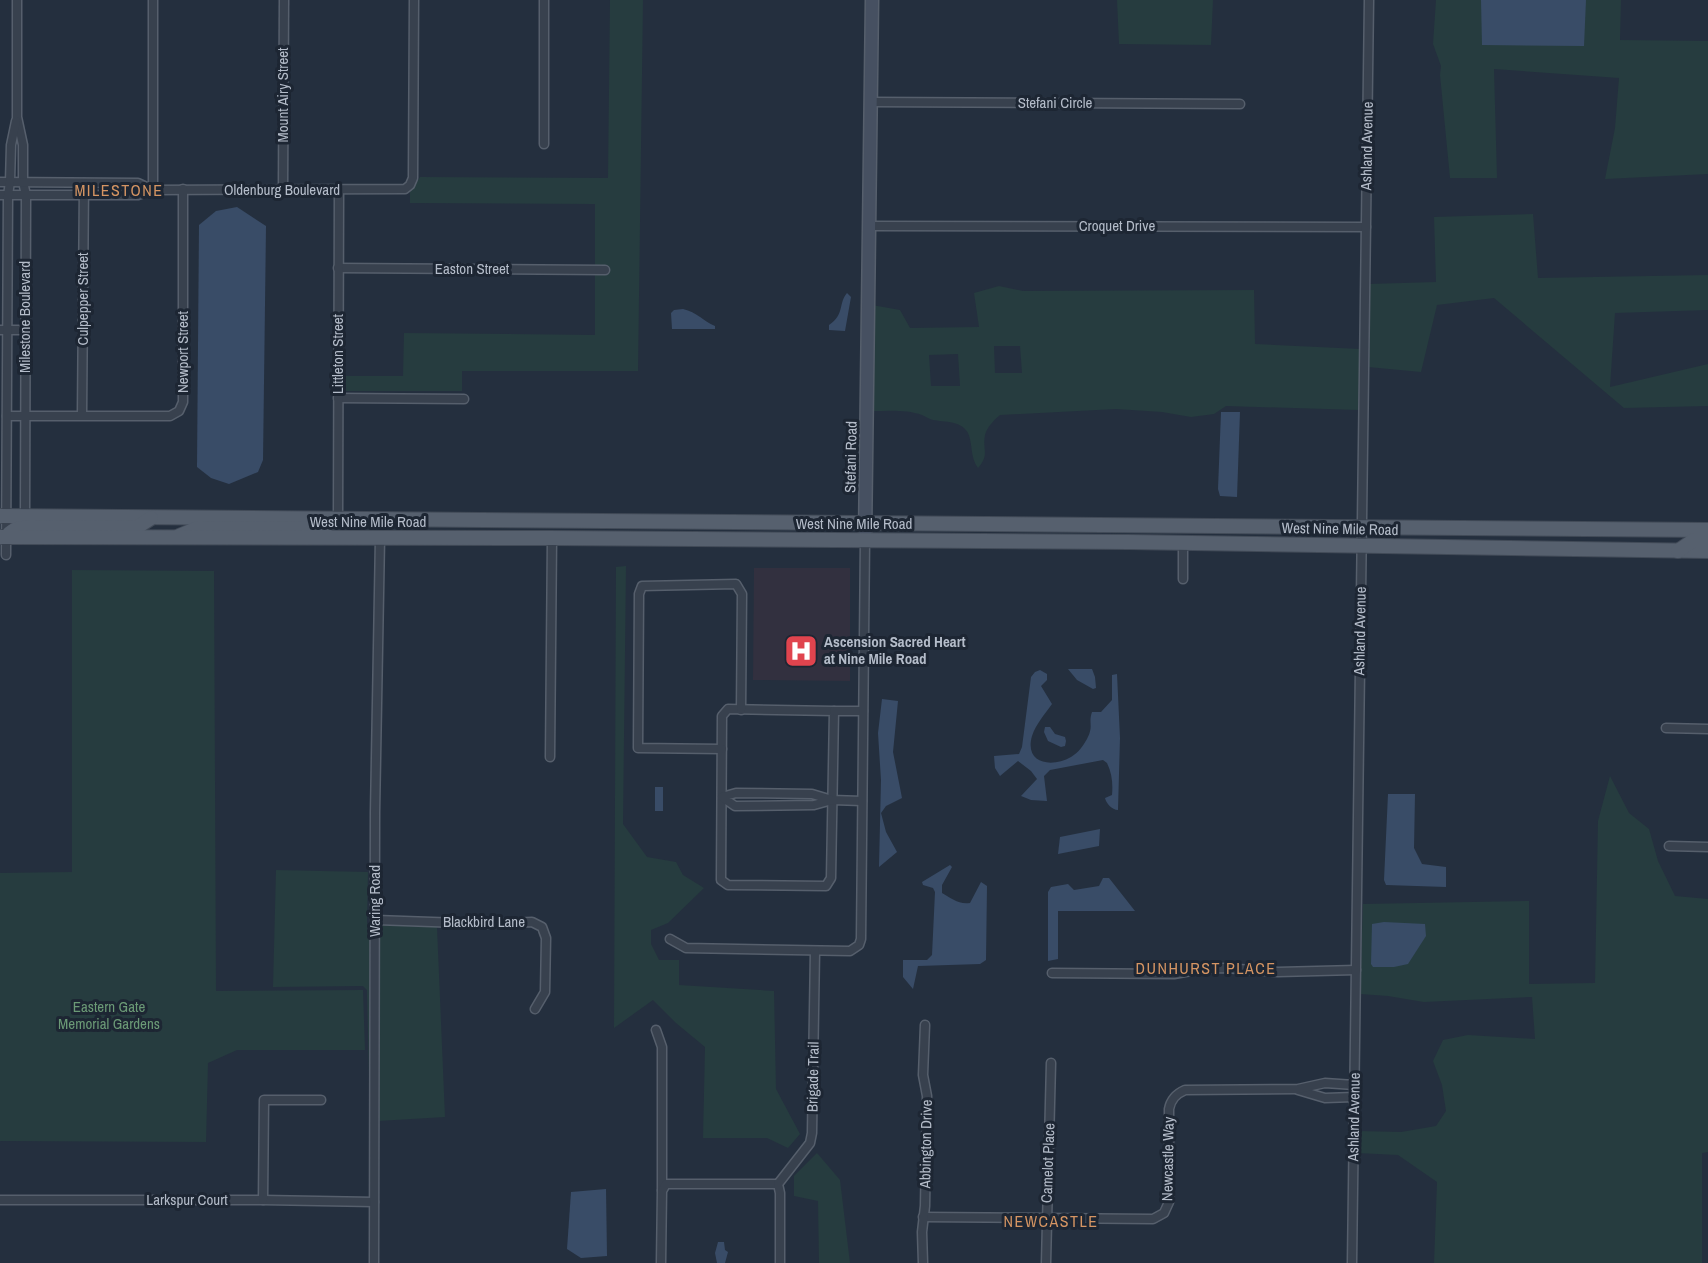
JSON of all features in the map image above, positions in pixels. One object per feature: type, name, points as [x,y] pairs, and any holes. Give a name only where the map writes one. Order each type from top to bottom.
[{"type":"main road","name":"West Nine Mile Road","points":[[25,517],[1708,530]]},
{"type":"main road","points":[[3,527],[16,524],[25,517]]},
{"type":"main road","points":[[3,527],[12,531],[31,527],[136,528],[153,517]]},
{"type":"main road","points":[[174,538],[198,528],[310,529],[325,526],[338,519]]},
{"type":"main road","points":[[380,538],[389,530],[529,527],[536,520]]},
{"type":"main road","points":[[690,539],[701,532],[855,530],[865,522]]},
{"type":"main road","points":[[865,540],[869,535],[884,531],[1027,532],[1042,524]]},
{"type":"main road","name":"West Nine Mile Road","points":[[3,527],[174,538],[865,540],[1708,551]]},
{"type":"main road","points":[[1183,543],[1209,534],[1355,535],[1362,527]]},
{"type":"main road","points":[[1361,546],[1373,536],[1515,537],[1545,528]]},
{"type":"main road","points":[[1678,551],[1694,540],[1708,540]]},
{"type":"street","name":"Milestone Boulevard","points":[[17,0],[17,117],[26,195],[25,517]]},
{"type":"street","points":[[153,0],[153,189]]},
{"type":"street","name":"Mount Airy Street","points":[[283,190],[284,0]]},
{"type":"street","name":"Oldenburg Boulevard","points":[[4,195],[138,195],[153,189],[399,190],[410,185],[413,178],[414,0]]},
{"type":"street","points":[[543,144],[544,0]]},
{"type":"street","name":"Stefani Road","points":[[814,951],[850,951],[861,939],[872,0]]},
{"type":"street","name":"Ashland Avenue","points":[[1352,1263],[1369,0]]},
{"type":"street","name":"Stefani Circle","points":[[871,102],[1240,104]]},
{"type":"street","name":"Milestone Boulevard","points":[[6,555],[3,527],[7,416],[4,330],[4,195],[10,182],[11,145],[17,117]]},
{"type":"street","name":"Oldenburg Boulevard","points":[[0,182],[138,183],[153,189]]},
{"type":"street","name":"Culpepper Street","points":[[82,415],[84,183]]},
{"type":"street","name":"Newport Street","points":[[7,416],[170,416],[179,411],[182,407],[183,189]]},
{"type":"street","name":"Littleton Street","points":[[338,519],[339,190]]},
{"type":"street","name":"Croquet Drive","points":[[869,226],[1366,227]]},
{"type":"street","name":"Easton Street","points":[[338,268],[605,270]]},
{"type":"street","points":[[4,330],[25,330]]},
{"type":"street","points":[[338,398],[464,399]]},
{"type":"street","name":"Waring Road","points":[[374,1263],[375,813],[380,538]]},
{"type":"street","points":[[550,757],[552,538]]},
{"type":"street","points":[[1183,543],[1183,579]]},
{"type":"street","points":[[722,749],[638,748],[639,594],[642,586],[736,584],[742,594],[741,710]]},
{"type":"street","points":[[834,711],[831,878],[826,886],[728,885],[721,879],[722,716],[728,709],[863,711]]},
{"type":"street","points":[[1666,728],[1708,729]]},
{"type":"street","points":[[722,797],[736,793],[812,794],[832,800],[862,801]]},
{"type":"street","points":[[1669,846],[1708,846]]},
{"type":"street","name":"Blackbird Lane","points":[[375,920],[488,924],[532,922],[537,924],[545,932],[546,938],[545,981],[543,998],[535,1009]]},
{"type":"street","points":[[670,939],[686,948],[814,951]]},
{"type":"street","name":"Brigade Trail","points":[[779,1188],[810,1143],[812,1133],[814,951]]},
{"type":"street","points":[[1052,973],[1174,974],[1225,968],[1278,972],[1356,970]]},
{"type":"street","name":"Abbington Drive","points":[[923,1263],[927,1096],[923,1075],[925,1025]]},
{"type":"street","points":[[656,1030],[662,1047],[661,1263]]},
{"type":"street","name":"Camelot Place","points":[[1046,1263],[1051,1063]]},
{"type":"street","name":"Newcastle Way","points":[[923,1217],[1150,1219],[1164,1213],[1169,1202],[1169,1109],[1174,1097],[1179,1093],[1185,1090],[1298,1089],[1325,1083],[1354,1085]]},
{"type":"street","name":"Newcastle Way","points":[[1298,1089],[1325,1098],[1354,1097]]},
{"type":"street","points":[[263,1200],[264,1100],[321,1100]]},
{"type":"street","points":[[662,1191],[666,1185],[779,1188],[780,1263]]},
{"type":"street","name":"Larkspur Court","points":[[0,1200],[374,1202]]},
{"type":"shaded area","name":"Ascension Sacred Heart at Nine Mile Road","points":[[754,568],[850,568],[850,681],[753,680]]},
{"type":"green space","points":[[610,0],[643,0],[638,371],[462,371],[462,391],[345,391],[346,376],[403,376],[404,333],[595,335],[595,204],[410,203],[410,192],[420,177],[608,178]]},
{"type":"green space","points":[[1117,0],[1213,0],[1211,45],[1119,44]]},
{"type":"green space","points":[[1436,0],[1621,0],[1620,40],[1708,41],[1708,174],[1605,179],[1615,128],[1619,78],[1494,69],[1497,178],[1450,178],[1441,66],[1433,44]]},
{"type":"green space","points":[[1533,214],[1538,278],[1708,275],[1708,310],[1615,313],[1610,387],[1708,364],[1708,406],[1624,408],[1494,298],[1437,305],[1421,372],[1368,367],[1369,284],[1436,282],[1434,217]]},
{"type":"green space","points":[[999,286],[1023,291],[1254,290],[1255,344],[1360,349],[1359,410],[1226,406],[1214,414],[1191,417],[1162,412],[1116,409],[1000,415],[986,432],[985,456],[978,468],[968,433],[960,425],[910,412],[870,411],[872,305],[900,310],[910,328],[979,327],[974,293]],"holes":[[[994,346],[1020,346],[1022,373],[995,373]],[[958,354],[960,386],[931,386],[929,355]]]},
{"type":"green space","points":[[626,566],[623,824],[647,857],[676,862],[683,875],[704,888],[668,923],[651,930],[651,944],[659,960],[679,960],[679,985],[774,991],[776,1089],[800,1134],[788,1148],[767,1138],[703,1138],[705,1047],[653,1000],[614,1028],[616,567]]},
{"type":"green space","name":"Eastern Gate Memorial Gardens","points":[[72,570],[214,571],[216,991],[363,990],[365,1050],[237,1050],[208,1063],[206,1142],[0,1141],[0,873],[72,872]]},
{"type":"green space","points":[[1610,776],[1629,813],[1649,829],[1658,861],[1675,896],[1708,899],[1708,1152],[1702,1153],[1702,1263],[1434,1263],[1437,1182],[1398,1155],[1357,1153],[1358,1131],[1401,1132],[1436,1126],[1446,1111],[1442,1085],[1433,1061],[1443,1040],[1468,1035],[1535,1039],[1532,997],[1424,1002],[1360,994],[1363,904],[1529,901],[1529,984],[1595,983],[1598,821]]},
{"type":"green space","points":[[276,870],[368,872],[367,923],[371,924],[370,1121],[367,990],[363,986],[273,987]]},
{"type":"green space","points":[[379,925],[437,927],[445,1117],[378,1121]]},
{"type":"green space","points":[[817,1153],[840,1180],[850,1263],[819,1263],[818,1201],[794,1196],[794,1176]]},
{"type":"water","points":[[1481,0],[1586,0],[1584,46],[1482,45]]},
{"type":"water","points":[[237,207],[266,226],[263,460],[258,472],[229,484],[211,478],[197,467],[199,225],[216,211]]},
{"type":"water","points":[[847,293],[851,297],[845,331],[829,330],[829,325],[837,317]]},
{"type":"water","points":[[683,309],[715,326],[715,329],[672,329],[671,313],[674,310]]},
{"type":"water","points":[[1221,412],[1240,412],[1237,497],[1220,496],[1218,489]]},
{"type":"water","points":[[1068,669],[1092,669],[1096,688],[1093,689],[1077,680]]},
{"type":"water","points":[[1040,670],[1047,674],[1047,680],[1041,686],[1052,704],[1036,727],[1031,745],[1032,753],[1036,758],[1048,763],[1071,757],[1082,747],[1090,731],[1092,712],[1101,712],[1112,700],[1112,675],[1117,674],[1120,738],[1118,810],[1110,806],[1105,798],[1112,795],[1112,783],[1109,767],[1103,760],[1050,770],[1044,776],[1047,801],[1031,800],[1021,796],[1037,779],[1018,761],[1000,776],[995,768],[994,756],[1019,754],[1022,747],[1031,677]]},
{"type":"water","points":[[882,699],[898,701],[893,752],[902,798],[886,806],[881,813],[886,832],[897,852],[879,867],[881,780],[878,733]]},
{"type":"water","points":[[1045,727],[1050,727],[1055,734],[1065,737],[1065,746],[1061,747],[1048,741],[1044,732]]},
{"type":"water","points":[[655,787],[663,787],[663,811],[655,811]]},
{"type":"water","points":[[1388,794],[1415,794],[1414,848],[1422,864],[1446,867],[1446,887],[1386,885],[1384,880]]},
{"type":"water","points":[[1100,829],[1099,846],[1058,854],[1060,837]]},
{"type":"water","points":[[950,865],[952,867],[942,885],[942,893],[952,899],[970,903],[981,882],[987,886],[986,960],[980,964],[918,966],[913,989],[903,977],[903,960],[927,960],[932,955],[935,892],[933,888],[923,885],[922,882]]},
{"type":"water","points":[[1103,878],[1109,878],[1135,911],[1058,911],[1058,959],[1048,961],[1048,892],[1051,887],[1068,884],[1074,890],[1099,886]]},
{"type":"water","points":[[1384,922],[1425,924],[1426,936],[1408,964],[1373,967],[1371,964],[1372,924]]},
{"type":"water","points":[[606,1189],[607,1256],[581,1258],[567,1249],[571,1192]]},
{"type":"water","points":[[718,1242],[724,1242],[725,1250],[728,1252],[725,1263],[717,1263],[715,1253]]},
{"type":"place","name":"Ascension Sacred Heart at Nine Mile Road","points":[[801,651]]},
{"type":"district","name":"MILESTONE","points":[[119,190]]},
{"type":"district","name":"DUNHURST PLACE","points":[[1206,968]]},
{"type":"district","name":"NEWCASTLE","points":[[1051,1221]]}]
